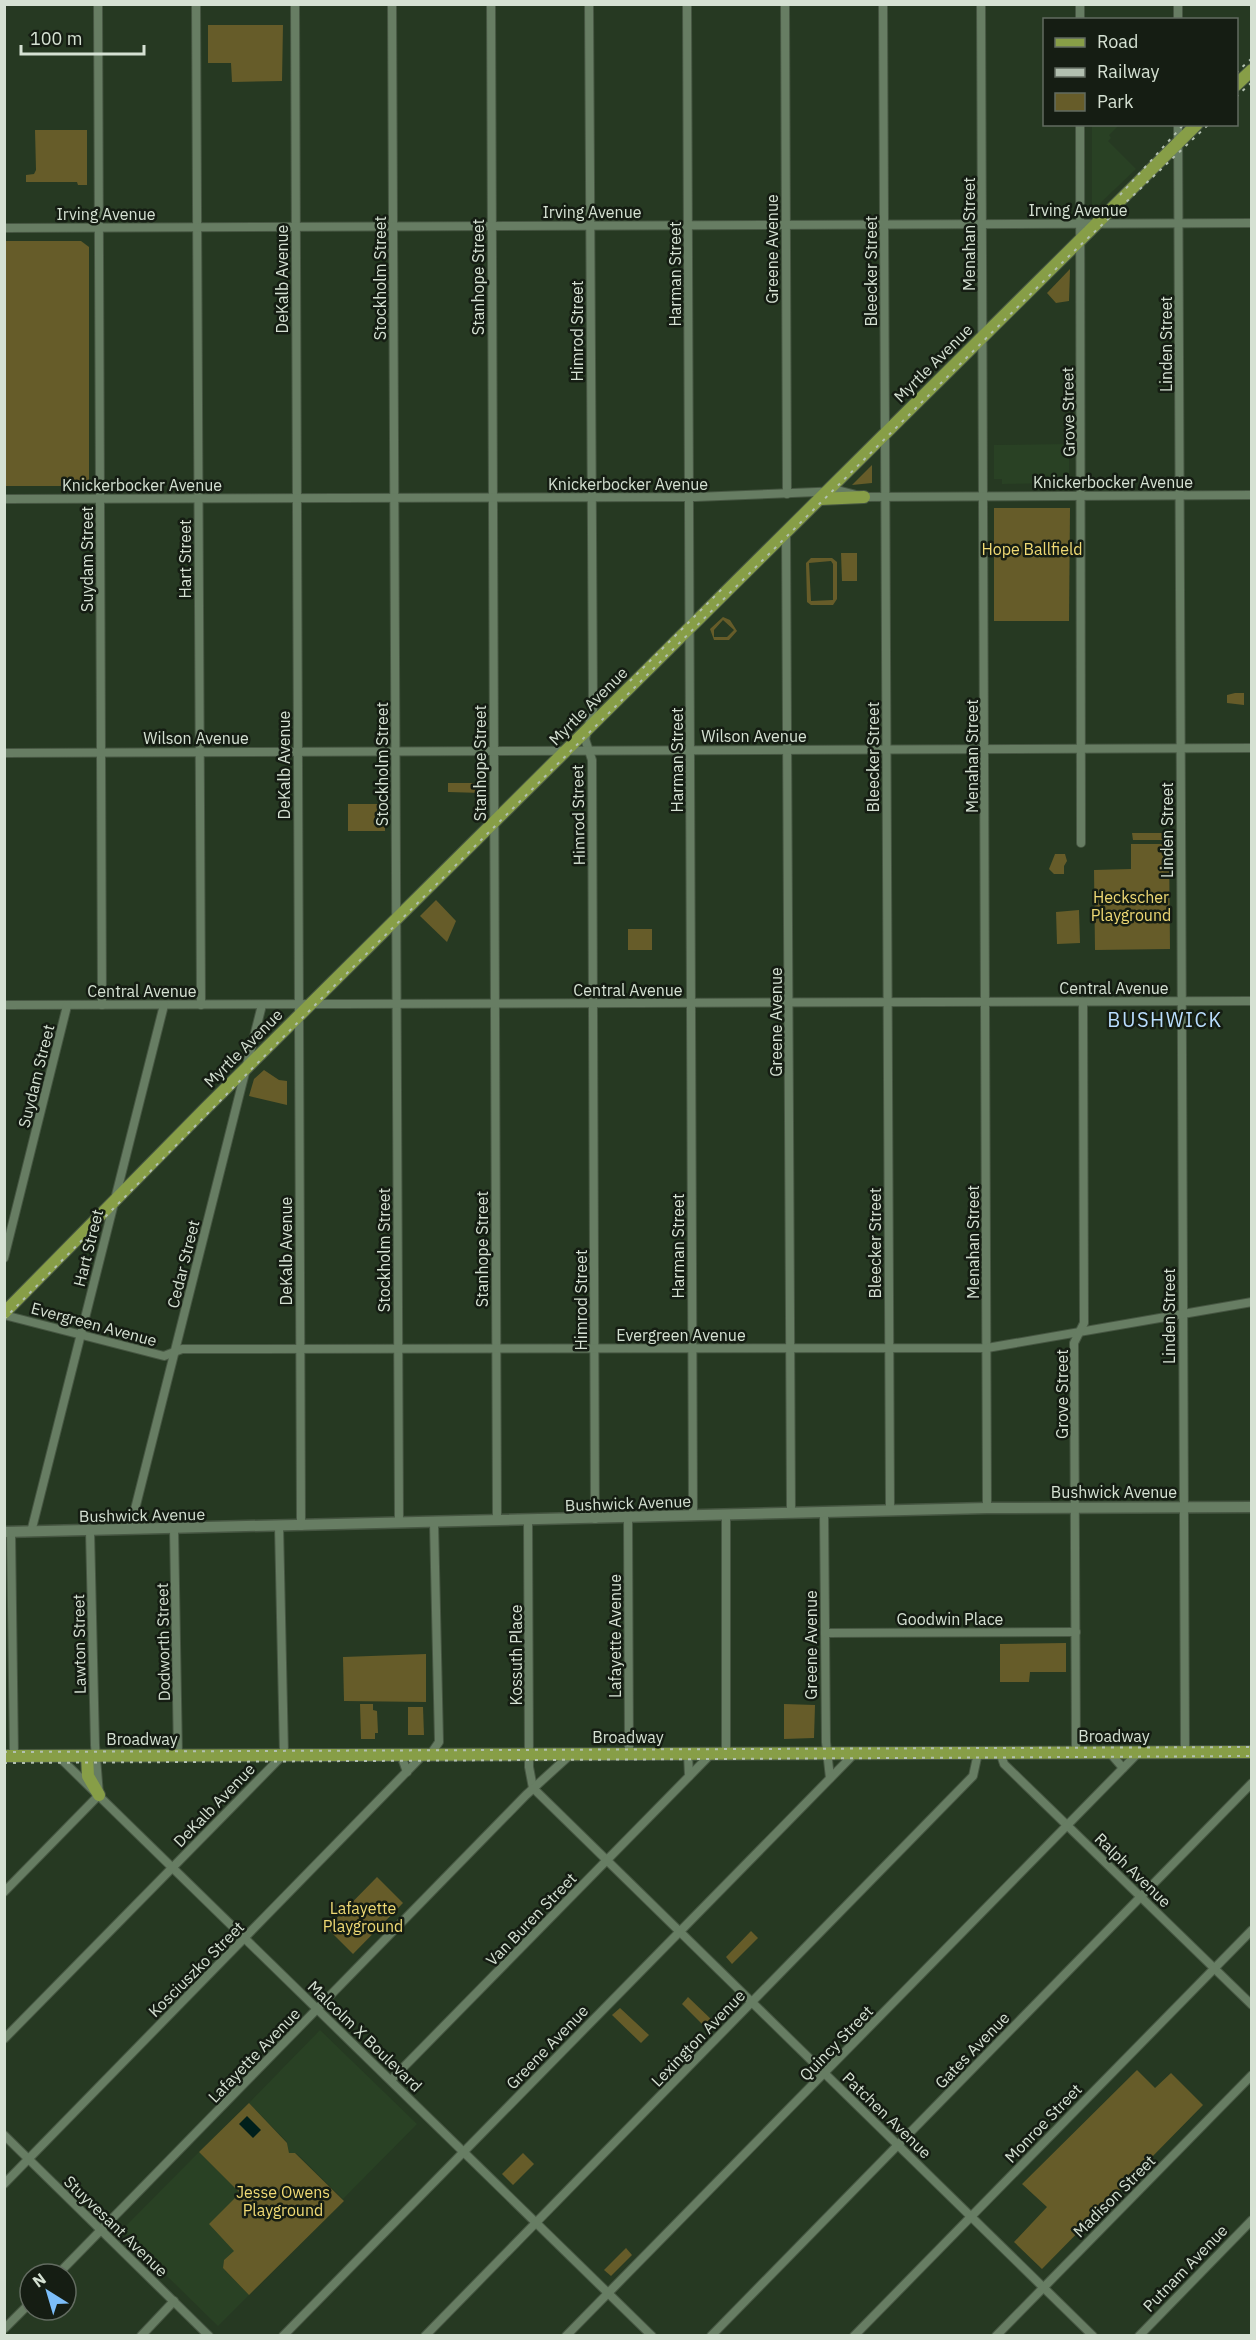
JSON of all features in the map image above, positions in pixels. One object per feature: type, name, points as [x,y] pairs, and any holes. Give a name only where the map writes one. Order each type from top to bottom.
[{"type":"main road","points":[[1238,83],[1251,70]]},
{"type":"main road","name":"Myrtle Avenue","points":[[4,1314],[312,1003],[1195,126]]},
{"type":"main road","points":[[824,495],[864,497]]},
{"type":"main road","name":"Bushwick Avenue","points":[[8,1532],[987,1508],[1251,1507]]},
{"type":"main road","name":"Broadway","points":[[9,1756],[1251,1752]]},
{"type":"main road","points":[[92,1755],[88,1776],[99,1795]]},
{"type":"street","name":"Suydam Street","points":[[98,4],[102,1005]]},
{"type":"street","name":"Hart Street","points":[[196,4],[201,1005]]},
{"type":"street","name":"DeKalb Avenue","points":[[295,4],[301,1526]]},
{"type":"street","name":"Stockholm Street","points":[[392,4],[399,1523]]},
{"type":"street","name":"Stanhope Street","points":[[491,4],[497,1521]]},
{"type":"street","name":"Himrod Street","points":[[589,4],[593,710],[585,739],[587,751],[592,760],[595,1519]]},
{"type":"street","name":"Harman Street","points":[[687,4],[693,1516]]},
{"type":"street","name":"Greene Avenue","points":[[785,4],[787,494]]},
{"type":"street","name":"Bleecker Street","points":[[883,4],[890,1510]]},
{"type":"street","name":"Menahan Street","points":[[981,4],[987,1508]]},
{"type":"street","name":"Grove Street","points":[[1080,126],[1081,843]]},
{"type":"street","name":"Linden Street","points":[[1178,126],[1185,1752]]},
{"type":"street","name":"Irving Avenue","points":[[4,228],[590,225],[786,227],[884,224],[1251,223]]},
{"type":"street","name":"Knickerbocker Avenue","points":[[4,499],[824,495]]},
{"type":"street","name":"Knickerbocker Avenue","points":[[864,497],[1251,495]]},
{"type":"street","name":"Greene Avenue","points":[[786,532],[791,1513]]},
{"type":"street","name":"Wilson Avenue","points":[[4,753],[1251,748]]},
{"type":"street","name":"Central Avenue","points":[[4,1005],[1251,1001]]},
{"type":"street","name":"Grove Street","points":[[1076,1752],[1074,1343],[1084,1323],[1083,1002]]},
{"type":"street","name":"Hart Street","points":[[31,1532],[164,1005]]},
{"type":"street","name":"Cedar Street","points":[[130,1529],[262,1005]]},
{"type":"street","name":"Suydam Street","points":[[4,1258],[67,1006]]},
{"type":"street","name":"Evergreen Avenue","points":[[4,1314],[164,1356],[182,1349],[987,1347],[1079,1334],[1251,1302]]},
{"type":"street","name":"Greene Avenue","points":[[824,1512],[827,1753],[830,1778]]},
{"type":"street","points":[[726,1515],[726,1753]]},
{"type":"street","name":"Lafayette Avenue","points":[[628,1518],[629,1755]]},
{"type":"street","name":"Kossuth Place","points":[[528,1521],[529,1754],[533,1788]]},
{"type":"street","name":"Kosciuszko Street","points":[[4,2184],[439,1742],[434,1523]]},
{"type":"street","points":[[279,1527],[284,1754]]},
{"type":"street","name":"Dodworth Street","points":[[174,1529],[178,1755]]},
{"type":"street","name":"Lawton Street","points":[[90,1531],[92,1755]]},
{"type":"street","points":[[8,1532],[9,1756]]},
{"type":"street","name":"Goodwin Place","points":[[825,1633],[1076,1632]]},
{"type":"street","name":"Ralph Avenue","points":[[1000,1752],[1005,1764],[1251,2005]]},
{"type":"street","name":"Quincy Street","points":[[566,2336],[1139,1752]]},
{"type":"street","name":"Van Buren Street","points":[[391,2080],[712,1753]]},
{"type":"street","name":"Greene Avenue","points":[[283,2336],[855,1753]]},
{"type":"street","name":"Lexington Avenue","points":[[425,2336],[974,1776],[978,1753]]},
{"type":"street","points":[[1110,1753],[1123,1768]]},
{"type":"street","name":"DeKalb Avenue","points":[[4,2038],[284,1754]]},
{"type":"street","name":"Lafayette Avenue","points":[[70,2262],[533,1788],[571,1754]]},
{"type":"street","points":[[688,1754],[689,1776]]},
{"type":"street","points":[[401,1755],[407,1772]]},
{"type":"street","name":"Malcolm X Boulevard","points":[[58,1756],[652,2336]]},
{"type":"street","name":"Gates Avenue","points":[[711,2336],[1251,1783]]},
{"type":"street","name":"Patchen Avenue","points":[[533,1788],[1093,2336]]},
{"type":"street","points":[[4,1892],[99,1795]]},
{"type":"street","name":"Monroe Street","points":[[854,2336],[1251,1930]]},
{"type":"street","name":"Madison Street","points":[[996,2336],[1251,2075]]},
{"type":"street","name":"Stuyvesant Avenue","points":[[4,2135],[209,2336]]},
{"type":"street","name":"Putnam Avenue","points":[[1139,2336],[1251,2220]]},
{"type":"street","points":[[141,2336],[174,2301]]},
{"type":"street","points":[[4,2329],[18,2315]]},
{"type":"shaded area","points":[[1092,126],[1118,126],[1109,135],[1111,138],[1108,141],[1136,169],[1095,208],[1092,205]]},
{"type":"shaded area","points":[[1069,444],[1069,479],[1061,483],[1002,484],[1002,479],[994,479],[994,445]]},
{"type":"shaded area","points":[[320,2030],[417,2124],[343,2199],[296,2153],[289,2153],[287,2142],[249,2103]]},
{"type":"shaded area","points":[[199,2152],[240,2193],[235,2251],[224,2260],[223,2268],[249,2295],[218,2326],[121,2231]]},
{"type":"green space","points":[[208,25],[283,25],[282,81],[232,82],[231,63],[208,63]]},
{"type":"green space","points":[[35,130],[87,130],[87,185],[78,185],[77,182],[26,182],[26,175],[34,174],[36,170]]},
{"type":"green space","points":[[5,241],[81,241],[89,247],[89,481],[83,486],[5,486]]},
{"type":"green space","points":[[1070,269],[1069,301],[1056,303],[1047,293]]},
{"type":"green space","points":[[872,465],[872,483],[852,485]]},
{"type":"green space","name":"Hope Ballfield","points":[[994,508],[1070,508],[1069,621],[994,621]]},
{"type":"green space","points":[[841,553],[857,553],[857,581],[842,581]]},
{"type":"green space","points":[[811,558],[832,558],[837,562],[837,599],[833,605],[811,605],[807,602],[806,563]],"holes":[[[831,561],[833,564],[833,600],[811,601],[809,563]]]},
{"type":"green space","points":[[723,617],[730,620],[737,631],[729,640],[714,640],[710,629]],"holes":[[[723,620],[734,630],[727,637],[714,637],[714,630]]]},
{"type":"green space","points":[[1244,693],[1244,705],[1227,703],[1227,695]]},
{"type":"green space","points":[[448,783],[483,783],[482,793],[448,792]]},
{"type":"green space","points":[[348,804],[385,804],[385,831],[348,831]]},
{"type":"green space","points":[[1132,833],[1168,833],[1168,840],[1133,840]]},
{"type":"green space","name":"Heckscher Playground","points":[[1131,844],[1169,844],[1170,949],[1095,950],[1094,870],[1131,869]]},
{"type":"green space","points":[[1055,854],[1065,854],[1067,861],[1064,874],[1054,874],[1049,869]]},
{"type":"green space","points":[[436,900],[456,921],[447,942],[420,916]]},
{"type":"green space","points":[[1079,910],[1080,943],[1057,944],[1056,912]]},
{"type":"green space","points":[[628,929],[652,929],[652,950],[628,950]]},
{"type":"green space","points":[[264,1070],[279,1080],[287,1081],[287,1105],[249,1096],[254,1079]]},
{"type":"green space","points":[[1066,1643],[1066,1672],[1030,1672],[1029,1682],[1000,1682],[1000,1644]]},
{"type":"green space","points":[[426,1654],[426,1702],[344,1701],[343,1657]]},
{"type":"green space","points":[[360,1704],[373,1704],[373,1710],[377,1711],[378,1733],[375,1733],[375,1739],[361,1739]]},
{"type":"green space","points":[[784,1704],[815,1705],[814,1738],[784,1739]]},
{"type":"green space","points":[[408,1707],[423,1707],[424,1735],[408,1735]]},
{"type":"green space","name":"Lafayette Playground","points":[[377,1877],[403,1903],[353,1954],[327,1928]]},
{"type":"green space","points":[[751,1931],[758,1938],[732,1964],[726,1957]]},
{"type":"green space","points":[[688,1997],[714,2022],[707,2029],[682,2004]]},
{"type":"green space","points":[[620,2008],[649,2035],[641,2043],[612,2015]]},
{"type":"green space","points":[[1137,2070],[1155,2088],[1171,2073],[1203,2105],[1042,2269],[1014,2242],[1047,2207],[1022,2184]]},
{"type":"green space","name":"Jesse Owens Playground","points":[[249,2103],[287,2143],[289,2153],[295,2153],[344,2201],[249,2295],[223,2268],[224,2260],[234,2251],[209,2224],[240,2193],[199,2152]]},
{"type":"green space","points":[[523,2153],[534,2164],[513,2185],[502,2174]]},
{"type":"green space","points":[[626,2248],[632,2255],[611,2276],[604,2270]]},
{"type":"water","points":[[247,2116],[261,2130],[253,2138],[239,2124]]},
{"type":"railway","points":[[1238,71],[1252,58]]},
{"type":"railway","points":[[1238,95],[1252,82]]},
{"type":"railway","points":[[1120,195],[1182,126]]},
{"type":"railway","points":[[4,1319],[319,1001],[1071,254],[1207,126]]},
{"type":"railway","points":[[630,681],[723,588]]},
{"type":"railway","points":[[4,1752],[1252,1747]]},
{"type":"railway","points":[[4,1763],[1252,1756]]},
{"type":"district","name":"BUSHWICK","points":[[1165,1020]]}]
